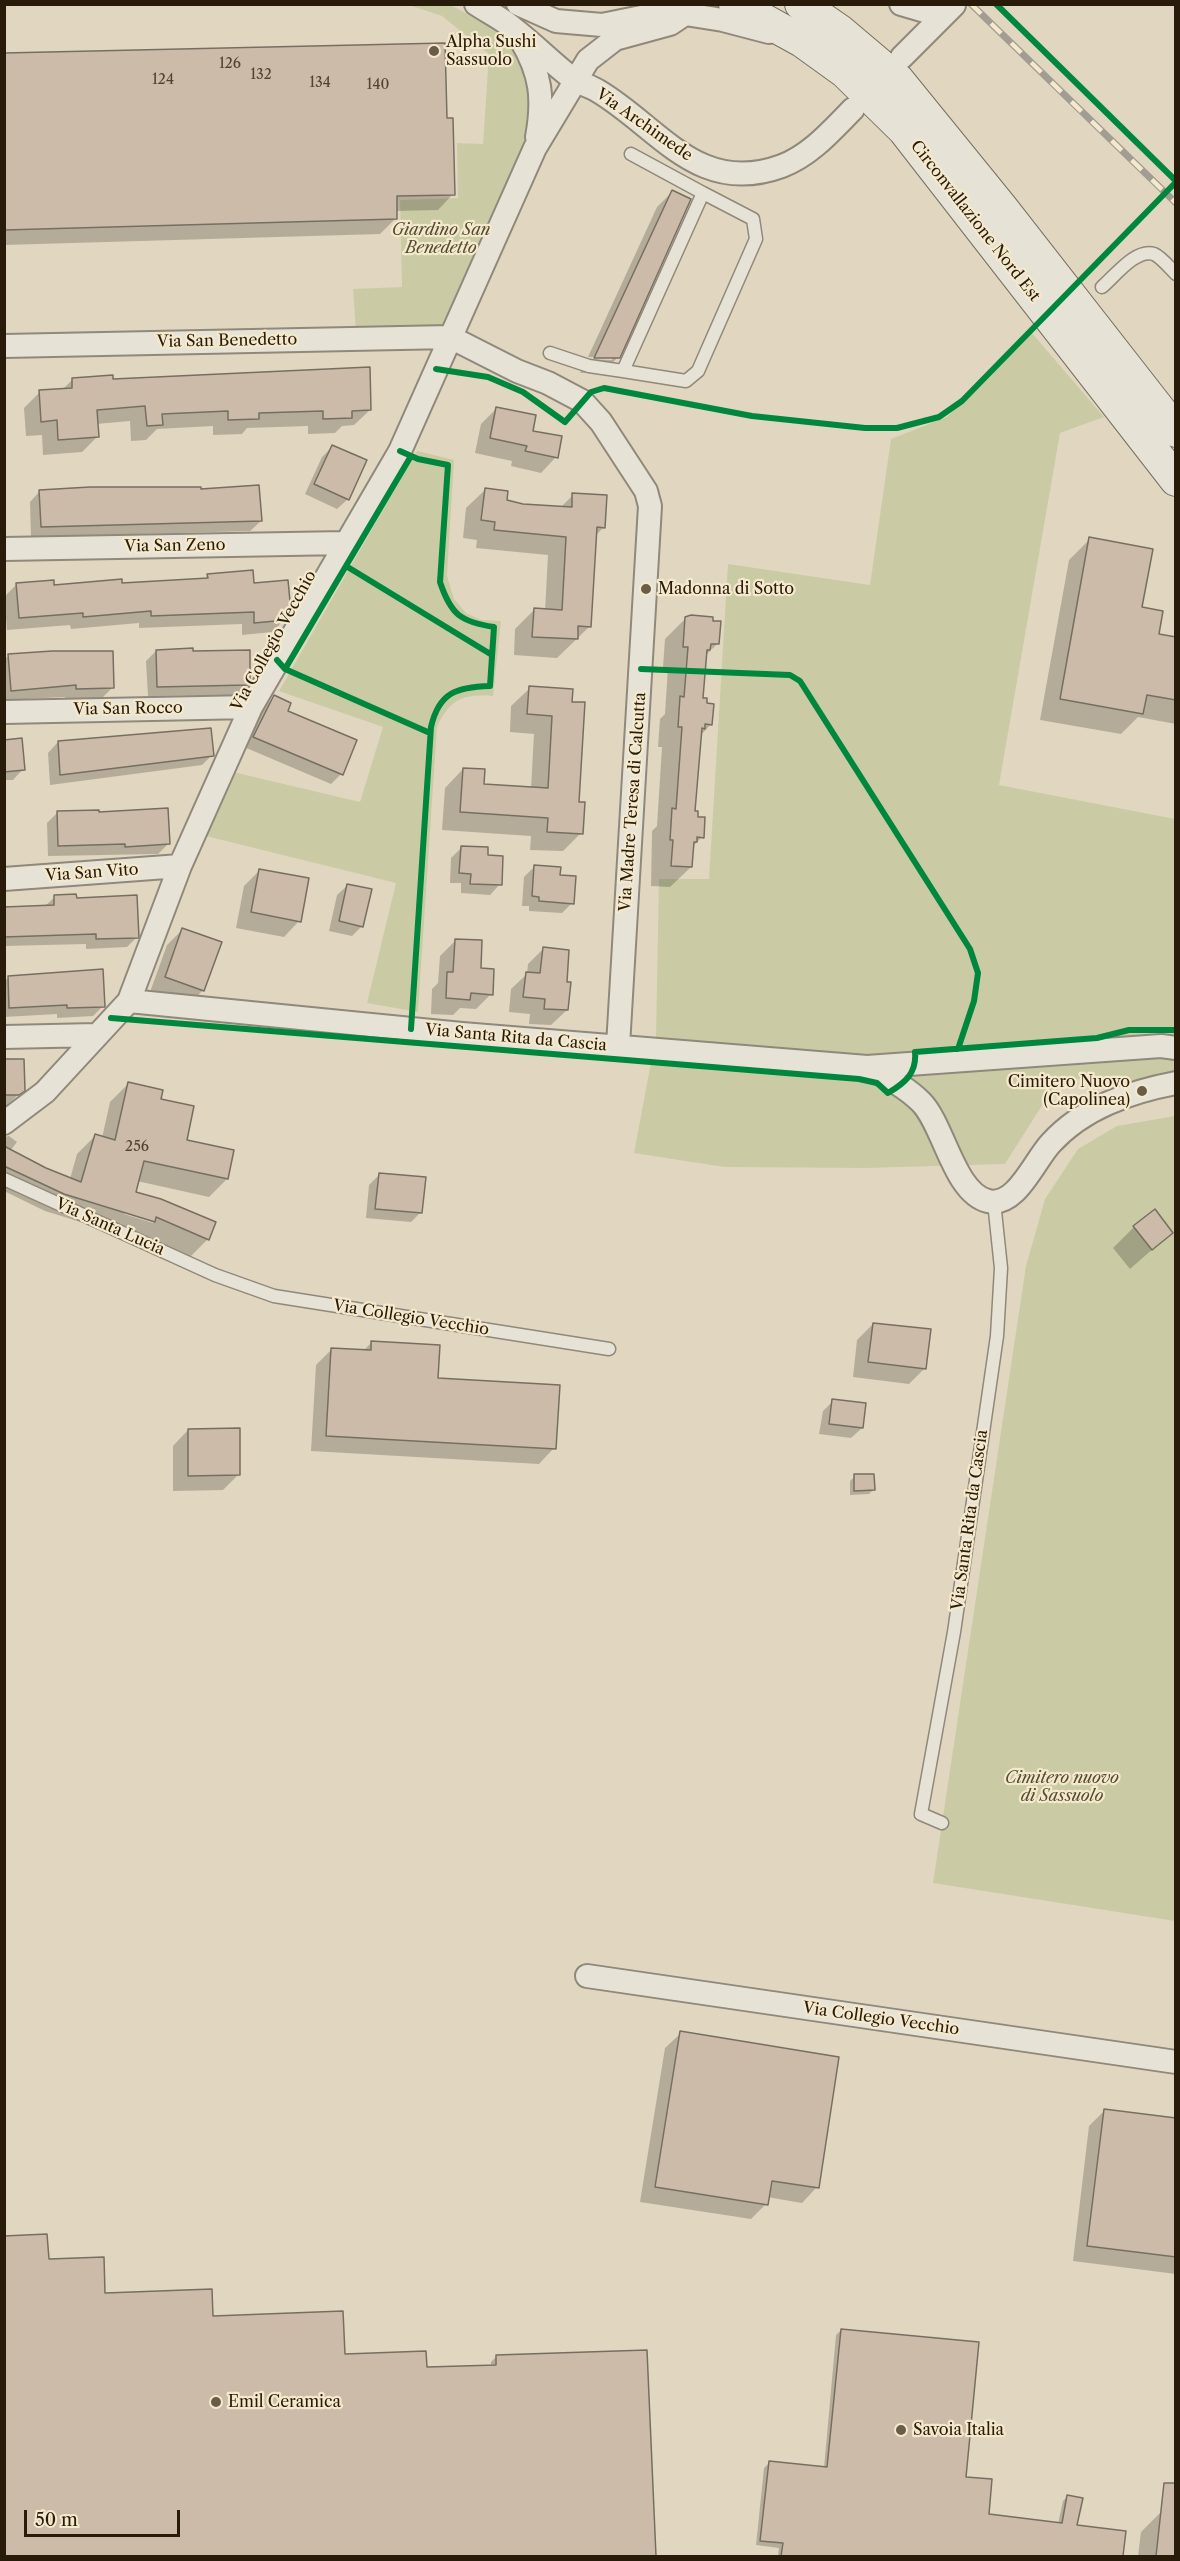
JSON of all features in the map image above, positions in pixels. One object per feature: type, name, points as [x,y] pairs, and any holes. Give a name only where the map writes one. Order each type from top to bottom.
[{"type":"main road","name":"Circonvallazione Nord Est","points":[[735,4],[802,41],[845,72],[904,130],[1176,480]]},
{"type":"main road","name":"Circonvallazione Nord Est","points":[[801,4],[840,31],[898,80],[1002,208],[1176,431]]},
{"type":"street","name":"Via Archimede","points":[[476,4],[513,27],[575,80],[598,90],[668,146],[700,164],[725,172],[749,172],[783,166],[814,148],[853,109]]},
{"type":"street","points":[[518,4],[556,21],[602,25],[661,13],[685,14],[723,20],[802,41]]},
{"type":"street","points":[[901,4],[948,11]]},
{"type":"street","points":[[902,57],[948,11]]},
{"type":"street","name":"Via Collegio Vecchio","points":[[4,1123],[45,1092],[129,1002],[180,866],[251,707],[400,451],[535,148],[575,80],[588,60],[615,39],[670,24],[685,14]]},
{"type":"street","name":"Via Collegio Vecchio","points":[[513,27],[534,63],[540,87],[541,113],[535,148]]},
{"type":"street","name":"Via San Benedetto","points":[[4,346],[450,337]]},
{"type":"street","name":"Via Madre Teresa di Calcutta","points":[[450,337],[582,401],[601,422],[646,491],[650,506],[618,1047]]},
{"type":"street","name":"Via San Zeno","points":[[4,549],[345,543]]},
{"type":"street","name":"Via San Rocco","points":[[4,711],[251,707]]},
{"type":"street","name":"Via San Vito","points":[[4,879],[180,866]]},
{"type":"street","name":"Via Santa Rita da Cascia","points":[[129,1002],[618,1047],[867,1067],[1161,1046],[1175,1048],[1176,1073]]},
{"type":"street","points":[[4,1038],[96,1035]]},
{"type":"street","name":"Via Santa Rita da Cascia","points":[[867,1067],[885,1076],[921,1102],[936,1123],[943,1141],[970,1190],[980,1199],[994,1202]]},
{"type":"street","points":[[994,1202],[1016,1193],[1050,1144],[1081,1117],[1123,1097],[1176,1083]]},
{"type":"street","name":"Via Collegio Vecchio","points":[[587,1976],[1176,2062]]},
{"type":"lane","points":[[550,353],[589,366],[686,381],[699,371],[756,238],[753,219],[631,154]]},
{"type":"lane","points":[[623,371],[703,193]]},
{"type":"lane","points":[[1102,287],[1133,259],[1144,253],[1156,254],[1176,274]]},
{"type":"lane","name":"Via Santa Lucia","points":[[4,1179],[215,1275]]},
{"type":"lane","name":"Via Santa Rita da Cascia","points":[[942,1823],[921,1815],[954,1632],[997,1336],[1001,1268],[994,1202]]},
{"type":"lane","name":"Via Collegio Vecchio","points":[[215,1275],[274,1296],[609,1349]]},
{"type":"green space","name":"Giardino San Benedetto","points":[[409,5],[450,5],[480,20],[512,44],[533,90],[527,148],[446,328],[356,333],[353,289],[402,287],[400,200],[458,198],[457,143],[483,144],[489,54],[442,16]]},
{"type":"green space","points":[[1031,332],[1104,417],[1060,433],[999,785],[1175,819],[1175,1090],[1060,1077],[1005,1164],[865,1168],[724,1167],[634,1153],[656,1036],[659,879],[709,879],[728,564],[870,585],[891,439],[947,417]]},
{"type":"green space","points":[[417,451],[454,460],[447,576],[454,599],[466,613],[481,620],[501,621],[493,696],[473,696],[459,700],[447,710],[437,727],[418,1012],[367,1003],[396,883],[206,836],[233,772],[360,802],[383,727],[279,691]]},
{"type":"green space","name":"Cimitero nuovo di Sassuolo","points":[[1175,1116],[1175,1921],[933,1883],[1026,1266],[1045,1199],[1078,1149],[1117,1126]]},
{"type":"building","points":[[445,43],[447,118],[453,118],[455,195],[397,196],[397,219],[4,230],[4,53]]},
{"type":"building","points":[[672,190],[691,199],[620,358],[594,358]]},
{"type":"building","points":[[370,367],[371,410],[352,411],[352,418],[323,419],[323,411],[259,413],[259,419],[228,420],[228,411],[162,414],[163,425],[147,426],[145,406],[97,410],[99,437],[58,440],[57,420],[41,422],[39,390],[72,388],[72,378],[113,375],[113,379]]},
{"type":"building","points":[[496,407],[536,415],[533,431],[562,436],[558,458],[525,451],[527,446],[490,438]]},
{"type":"building","points":[[332,445],[367,460],[349,500],[314,484]]},
{"type":"building","points":[[259,485],[262,521],[41,527],[39,490],[90,487],[201,487],[201,489]]},
{"type":"building","points":[[485,488],[508,491],[507,500],[523,504],[572,507],[572,493],[607,495],[605,528],[597,527],[591,627],[578,626],[578,639],[532,637],[534,608],[562,610],[566,537],[494,530],[495,522],[481,520]]},
{"type":"building","points":[[1089,537],[1153,549],[1142,607],[1163,611],[1159,634],[1176,637],[1176,700],[1147,695],[1143,714],[1060,699]]},
{"type":"building","points":[[253,570],[254,583],[288,580],[291,612],[286,620],[254,623],[254,612],[151,616],[151,611],[83,617],[83,613],[19,618],[16,583],[54,580],[54,585],[122,579],[122,583],[208,578],[207,574]]},
{"type":"building","points":[[691,615],[713,617],[713,621],[721,621],[719,644],[711,644],[710,650],[707,650],[703,698],[707,698],[707,703],[714,704],[712,725],[705,724],[705,729],[702,728],[695,811],[698,811],[698,817],[705,817],[704,838],[697,837],[697,842],[694,842],[692,867],[671,866],[673,840],[670,840],[672,808],[676,809],[682,727],[678,727],[680,696],[684,697],[688,647],[683,647],[685,617]]},
{"type":"building","points":[[193,648],[193,651],[250,650],[248,685],[157,687],[156,650]]},
{"type":"building","points":[[113,651],[114,688],[76,689],[76,685],[11,691],[8,654]]},
{"type":"building","points":[[529,686],[573,689],[572,702],[585,702],[579,802],[585,802],[583,834],[547,832],[548,818],[460,812],[463,768],[485,769],[484,784],[548,788],[552,716],[527,714]]},
{"type":"building","points":[[274,695],[291,703],[288,711],[357,740],[343,775],[253,737]]},
{"type":"building","points":[[211,728],[214,756],[60,775],[58,741]]},
{"type":"building","points":[[22,738],[25,770],[4,772],[4,740]]},
{"type":"building","points":[[168,808],[170,844],[125,847],[125,844],[58,846],[57,811],[99,810],[99,812]]},
{"type":"building","points":[[461,846],[488,847],[488,855],[503,856],[502,885],[470,884],[471,874],[459,873]]},
{"type":"building","points":[[534,865],[561,867],[560,875],[576,876],[574,904],[539,901],[539,897],[532,896]]},
{"type":"building","points":[[259,869],[309,878],[301,922],[251,912]]},
{"type":"building","points":[[347,884],[372,889],[363,927],[339,921]]},
{"type":"building","points":[[76,894],[77,898],[137,895],[139,938],[96,939],[96,934],[4,937],[4,907],[54,905],[54,895]]},
{"type":"building","points":[[182,928],[222,942],[204,991],[165,977]]},
{"type":"building","points":[[455,939],[482,940],[481,968],[494,969],[493,995],[471,993],[470,1000],[446,998],[447,972],[453,972]]},
{"type":"building","points":[[543,947],[569,950],[567,982],[571,982],[568,1010],[544,1009],[545,999],[523,997],[526,972],[540,973]]},
{"type":"building","points":[[103,969],[105,1007],[67,1008],[67,1005],[9,1008],[8,976]]},
{"type":"building","points":[[4,1059],[24,1059],[25,1091],[19,1095],[4,1095]]},
{"type":"building","points":[[128,1082],[163,1090],[161,1099],[194,1106],[187,1140],[234,1150],[228,1179],[144,1161],[136,1192],[161,1199],[216,1222],[209,1240],[156,1217],[155,1222],[64,1194],[4,1166],[4,1146],[46,1168],[81,1182],[95,1134],[115,1140]]},
{"type":"building","points":[[379,1173],[426,1177],[422,1213],[375,1209]]},
{"type":"building","points":[[1155,1209],[1173,1233],[1152,1250],[1133,1226]]},
{"type":"building","points":[[873,1323],[931,1329],[926,1369],[868,1362]]},
{"type":"building","points":[[371,1341],[440,1345],[438,1378],[560,1385],[556,1449],[326,1436],[331,1348],[371,1350]]},
{"type":"building","points":[[832,1399],[866,1403],[863,1428],[829,1424]]},
{"type":"building","points":[[240,1428],[240,1475],[188,1476],[188,1429]]},
{"type":"building","points":[[854,1474],[874,1474],[875,1490],[854,1491]]},
{"type":"building","points":[[680,2031],[839,2057],[819,2188],[772,2181],[768,2205],[655,2187]]},
{"type":"building","points":[[1104,2109],[1176,2118],[1176,2257],[1087,2246]]},
{"type":"building","name":"Emil Ceramica","points":[[47,2234],[49,2259],[104,2257],[105,2293],[212,2289],[213,2316],[343,2311],[345,2354],[426,2351],[427,2367],[496,2365],[496,2355],[647,2350],[656,2556],[4,2556],[4,2236]]},
{"type":"building","points":[[841,2329],[979,2342],[966,2477],[992,2479],[989,2514],[1062,2523],[1067,2495],[1083,2498],[1077,2525],[1126,2531],[1123,2556],[781,2556],[783,2543],[760,2541],[769,2461],[827,2467]]},
{"type":"building","points":[[1164,2483],[1176,2483],[1176,2556],[1156,2556]]},
{"type":"railway","points":[[971,4],[1176,203]]},
{"type":"cycle path","points":[[996,4],[1176,181]]},
{"type":"cycle path","points":[[436,369],[488,377],[523,392],[565,422],[591,392],[604,388],[752,416],[865,428],[897,428],[939,417],[962,401],[1176,182]]},
{"type":"cycle path","points":[[400,451],[418,459],[448,465],[440,582],[448,602],[459,615],[473,622],[494,627],[490,686],[468,688],[451,694],[439,706],[431,727],[411,1029]]},
{"type":"cycle path","points":[[285,669],[411,456]]},
{"type":"cycle path","points":[[346,566],[492,655]]},
{"type":"cycle path","points":[[277,660],[285,669],[430,733]]},
{"type":"cycle path","points":[[641,669],[790,675],[800,681],[970,949],[978,973],[974,1001],[958,1049]]},
{"type":"cycle path","points":[[111,1018],[859,1079],[877,1083],[888,1093],[909,1077],[914,1066],[915,1052],[1097,1038],[1129,1030],[1176,1030]]},
{"type":"place","name":"Alpha Sushi Sassuolo","points":[[434,51]]},
{"type":"place","name":"Madonna di Sotto","points":[[646,589]]},
{"type":"place","name":"Cimitero Nuovo (Capolinea)","points":[[1142,1091]]},
{"type":"place","name":"Emil Ceramica","points":[[216,2402]]},
{"type":"place","name":"Savoia Italia","points":[[901,2430]]}]
